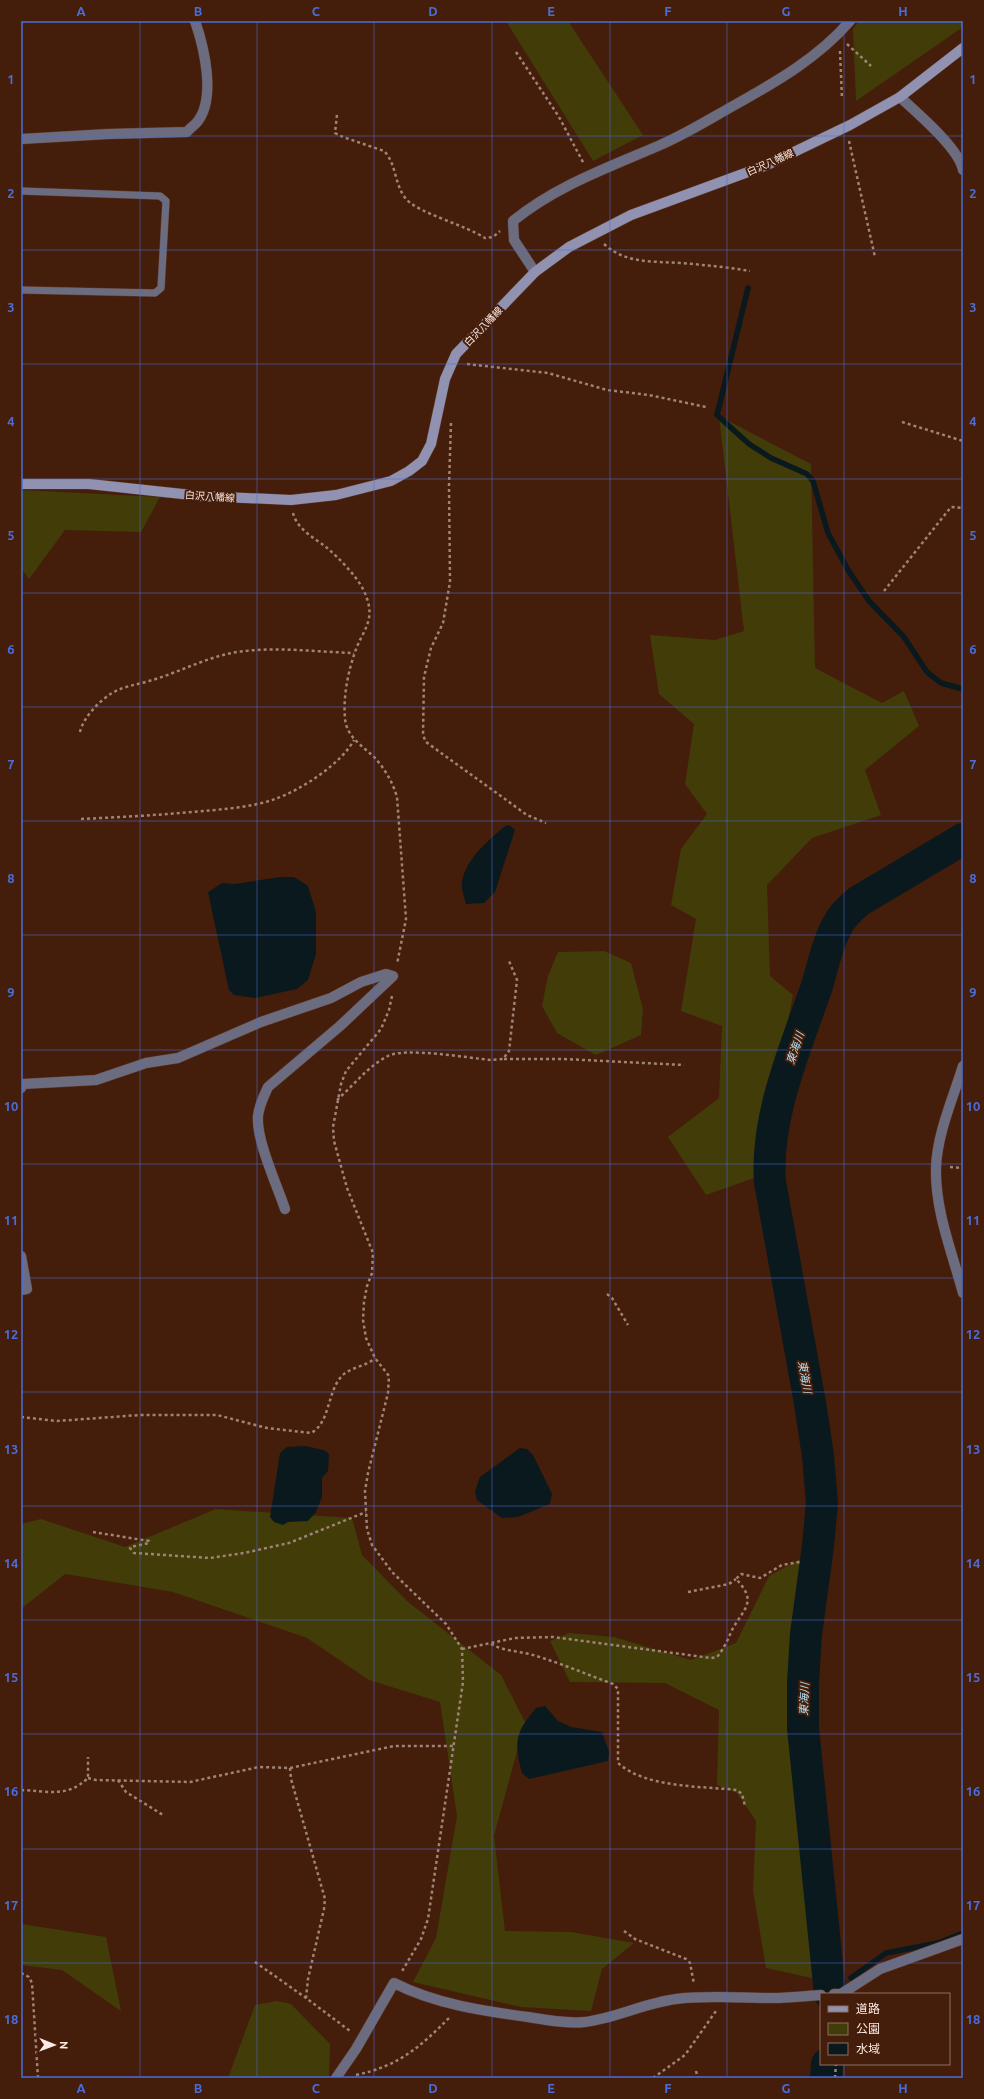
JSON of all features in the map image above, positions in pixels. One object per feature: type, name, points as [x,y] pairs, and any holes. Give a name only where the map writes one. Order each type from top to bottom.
[{"type":"main road","name":"白沢八幡線","points":[[21,484],[88,484],[201,496],[291,500],[336,495],[366,489],[391,481],[409,471],[422,461],[432,444],[445,379],[456,354],[535,272],[595,232],[631,215],[767,166],[843,128],[900,97],[963,48]]},
{"type":"street","points":[[21,139],[108,134],[187,132],[199,120],[208,96],[203,44],[195,21]]},
{"type":"street","points":[[535,272],[514,240],[512,221],[534,204],[588,175],[659,146],[790,74],[838,38],[850,21]]},
{"type":"street","points":[[900,97],[952,148],[962,163],[963,170]]},
{"type":"street","points":[[21,1088],[23,1084],[96,1080],[146,1063],[178,1058],[261,1022],[331,998],[361,982],[386,974],[393,976]]},
{"type":"street","points":[[285,1209],[258,1131],[258,1116],[261,1100],[268,1087],[273,1082],[340,1026],[393,976]]},
{"type":"street","points":[[963,1066],[942,1135],[936,1168],[939,1204],[963,1293]]},
{"type":"street","points":[[21,1256],[27,1289],[21,1290]]},
{"type":"street","points":[[843,1993],[880,1970],[963,1939]]},
{"type":"street","points":[[337,2076],[363,2038],[394,1983],[407,1990],[458,2005],[540,2019],[584,2022],[675,1999],[723,1997],[775,1998],[819,1995]]},
{"type":"lane","points":[[21,191],[160,196],[166,201],[161,288],[155,293],[21,290]]},
{"type":"path","points":[[838,38],[846,42],[872,66]]},
{"type":"path","points":[[838,38],[842,99]]},
{"type":"path","points":[[516,52],[559,117],[588,175]]},
{"type":"path","points":[[337,115],[336,133],[343,137],[384,151],[389,156],[397,184],[408,202],[485,238],[493,237],[501,230],[513,229]]},
{"type":"path","points":[[843,128],[856,168],[876,257]]},
{"type":"path","points":[[595,232],[613,252],[630,259],[642,262],[728,267],[750,271]]},
{"type":"path","points":[[456,354],[467,364],[548,373],[607,390],[649,395],[706,408]]},
{"type":"path","points":[[451,417],[449,486],[450,582],[443,623],[430,648],[424,677],[423,735],[426,742],[527,815],[546,823]]},
{"type":"path","points":[[902,422],[963,441]]},
{"type":"path","points":[[291,500],[294,516],[301,527],[331,551],[357,578],[367,596],[370,620],[354,654],[346,692],[346,725],[354,740],[374,758],[393,784],[400,813],[406,919],[398,961],[393,976],[392,997],[384,1022],[363,1052],[346,1071],[337,1101],[333,1127],[334,1141],[347,1188],[373,1254],[373,1263],[367,1286],[363,1320],[366,1338],[376,1358],[389,1376],[388,1393],[365,1491],[367,1529],[372,1545],[392,1572],[446,1624],[462,1649],[463,1682],[428,1919],[421,1939],[394,1983]]},
{"type":"path","points":[[884,591],[951,507],[963,508]]},
{"type":"path","points":[[80,732],[81,726],[92,712],[110,694],[121,688],[148,682],[208,660],[242,651],[263,649],[354,654]]},
{"type":"path","points":[[81,819],[139,817],[223,809],[275,799],[313,779],[331,766],[345,754],[354,740]]},
{"type":"path","points":[[503,1059],[509,1051],[516,980],[509,961]]},
{"type":"path","points":[[337,1101],[354,1082],[388,1056],[403,1052],[491,1060],[564,1059],[684,1065]]},
{"type":"path","points":[[607,1294],[612,1298],[628,1325]]},
{"type":"path","points":[[21,1417],[57,1421],[140,1415],[217,1415],[267,1428],[311,1433],[321,1425],[333,1391],[340,1378],[345,1373],[376,1358]]},
{"type":"path","points":[[93,1532],[149,1541],[149,1543],[131,1547],[130,1548],[134,1553],[210,1558],[289,1543],[366,1512]]},
{"type":"path","points":[[688,1592],[729,1584],[741,1574],[760,1578],[782,1565],[800,1562]]},
{"type":"path","points":[[462,1649],[515,1638],[553,1637],[711,1658],[717,1657],[746,1610],[748,1599],[746,1590],[736,1579]]},
{"type":"path","points":[[490,1644],[497,1648],[532,1655],[566,1665],[613,1684],[618,1689],[618,1763],[626,1770],[658,1781],[737,1790],[742,1794],[745,1806]]},
{"type":"path","points":[[88,1778],[190,1782],[259,1767],[290,1768],[394,1746],[453,1746]]},
{"type":"path","points":[[21,1790],[71,1790],[78,1788],[88,1778],[88,1757]]},
{"type":"path","points":[[290,1768],[291,1779],[324,1899],[324,1908],[308,1979],[306,1998]]},
{"type":"path","points":[[118,1780],[126,1792],[163,1814]]},
{"type":"path","points":[[624,1931],[635,1938],[686,1959],[690,1963],[695,1998]]},
{"type":"path","points":[[255,1962],[348,2030],[363,2038]]},
{"type":"path","points":[[21,1973],[29,1976],[32,1983],[38,2078]]},
{"type":"path","points":[[653,2078],[684,2055],[698,2038],[723,1997]]},
{"type":"path","points":[[337,2076],[350,2076],[378,2070],[395,2062],[429,2037],[451,2017],[458,2005]]},
{"type":"path","points":[[835,2078],[836,2065]]},
{"type":"path","points":[[696,2071],[698,2078]]},
{"type":"green space","points":[[506,21],[568,21],[643,135],[593,161]]},
{"type":"green space","points":[[859,21],[963,21],[963,27],[856,101],[853,29]]},
{"type":"green space","points":[[719,416],[811,464],[815,668],[882,703],[904,691],[919,726],[865,770],[881,815],[812,838],[767,885],[770,976],[793,995],[757,1177],[706,1195],[668,1137],[719,1098],[722,1026],[681,1011],[696,919],[671,905],[681,849],[707,814],[685,784],[694,724],[659,694],[650,635],[715,640],[744,631]]},
{"type":"green space","points":[[21,490],[160,497],[141,532],[65,530],[29,579],[21,568]]},
{"type":"green space","points":[[604,951],[631,963],[643,1009],[641,1035],[596,1055],[557,1033],[542,1006],[548,976],[558,952]]},
{"type":"green space","points":[[216,1509],[352,1518],[362,1555],[407,1601],[501,1675],[525,1722],[494,1836],[505,1931],[571,1932],[634,1943],[602,1969],[591,2011],[521,2007],[413,1982],[436,1938],[457,1816],[440,1702],[369,1680],[307,1638],[173,1592],[65,1574],[21,1609],[21,1524],[41,1519],[125,1547]]},
{"type":"green space","points":[[811,1553],[798,1632],[794,1703],[800,1794],[821,1980],[766,1968],[753,1891],[756,1821],[737,1793],[717,1785],[719,1710],[665,1683],[570,1682],[550,1641],[569,1633],[614,1637],[691,1660],[736,1643],[769,1576]]},
{"type":"green space","points":[[21,1924],[106,1937],[121,2011],[62,1970],[21,1965]]},
{"type":"green space","points":[[277,2001],[291,2004],[330,2044],[329,2078],[228,2078],[255,2005]]},
{"type":"water","points":[[509,825],[515,830],[495,892],[484,903],[466,904],[462,889],[465,870],[476,853],[505,826]]},
{"type":"water","points":[[280,877],[294,877],[308,886],[316,912],[316,954],[308,980],[297,989],[255,998],[234,995],[229,990],[208,892],[222,883],[235,884]]},
{"type":"water","points":[[305,1446],[324,1450],[329,1454],[328,1471],[322,1478],[322,1497],[316,1512],[308,1521],[288,1522],[283,1525],[274,1522],[270,1517],[280,1453],[287,1447]]},
{"type":"water","points":[[520,1448],[527,1449],[533,1455],[552,1494],[550,1504],[518,1517],[502,1518],[477,1500],[475,1491],[480,1477]]},
{"type":"water","points":[[545,1706],[558,1721],[571,1727],[602,1732],[609,1752],[608,1761],[529,1779],[522,1773],[517,1745],[520,1731],[536,1708]]},
{"type":"waterway","points":[[748,288],[717,415],[749,444],[771,458],[807,474],[813,481],[828,533],[848,570],[869,601],[904,637],[927,672],[941,683],[963,689]]},
{"type":"waterway","name":"東海川","points":[[830,1993],[803,1728],[803,1683],[806,1634],[818,1546],[822,1503],[818,1456],[810,1403],[770,1182],[772,1133],[784,1082],[817,986],[830,940],[839,922],[846,912],[859,901],[963,839]]},
{"type":"waterway","points":[[851,1978],[886,1953],[938,1943],[963,1933]]},
{"type":"waterway","name":"東海川","points":[[826,2078],[827,2065]]}]
